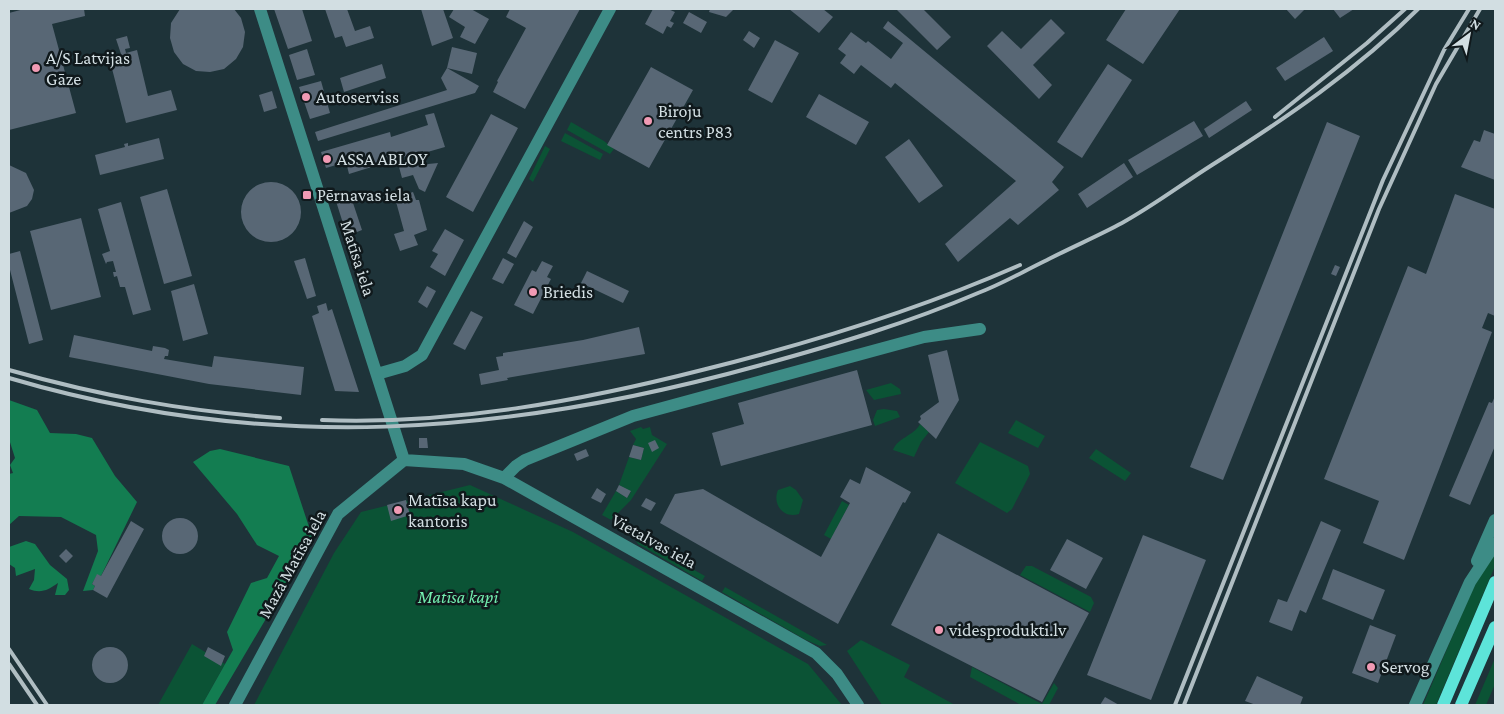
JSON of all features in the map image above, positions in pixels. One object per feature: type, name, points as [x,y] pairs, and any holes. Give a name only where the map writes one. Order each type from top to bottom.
[{"type":"main road","points":[[1443,705],[1495,582]]},
{"type":"main road","points":[[1463,705],[1495,627]]},
{"type":"street","name":"Matīsa iela","points":[[260,9],[404,460]]},
{"type":"street","points":[[377,374],[405,366],[422,355],[610,9]]},
{"type":"street","points":[[504,478],[525,460],[633,416],[924,337],[980,329]]},
{"type":"street","name":"Vietalvas iela","points":[[404,460],[464,464],[504,478],[816,654],[837,674],[858,705]]},
{"type":"street","name":"Mazā Matīsa iela","points":[[235,705],[338,514],[404,460]]},
{"type":"street","points":[[1415,705],[1470,582],[1480,553],[1495,520]]},
{"type":"street","points":[[1470,582],[1495,544]]},
{"type":"green space","points":[[571,122],[614,149],[610,154],[567,130]]},
{"type":"green space","points":[[565,133],[603,154],[600,160],[561,141]]},
{"type":"green space","points":[[545,146],[550,149],[533,182],[529,179]]},
{"type":"green space","points":[[891,383],[900,389],[901,394],[874,400],[866,390]]},
{"type":"green space","points":[[9,400],[37,410],[50,433],[76,434],[92,438],[115,476],[137,502],[101,576],[97,575],[92,584],[95,586],[93,590],[83,591],[98,551],[96,535],[61,517],[19,516],[9,525],[9,474],[13,473],[10,465],[15,458],[9,439]]},
{"type":"green space","points":[[877,410],[897,411],[900,417],[875,426],[873,420]]},
{"type":"green space","points":[[1016,420],[1045,436],[1038,448],[1008,433]]},
{"type":"green space","points":[[920,424],[929,432],[921,442],[914,457],[893,450],[898,442],[914,431]]},
{"type":"green space","points":[[641,427],[643,429],[650,427],[652,435],[667,444],[631,500],[611,520],[602,515],[616,491],[627,498],[631,492],[619,485],[629,457],[641,460],[644,448],[633,445],[636,439],[630,431]]},
{"type":"green space","points":[[980,442],[1028,466],[1030,474],[1012,509],[1007,513],[955,483]]},
{"type":"green space","points":[[220,449],[289,466],[313,539],[215,705],[202,705],[233,650],[227,632],[251,583],[267,578],[279,556],[257,545],[237,514],[193,462],[210,451]]},
{"type":"green space","points":[[1096,449],[1131,473],[1125,481],[1089,458]]},
{"type":"green space","name":"Matīsa kapi","points":[[470,485],[573,532],[808,664],[842,705],[254,705],[334,553],[361,512]]},
{"type":"green space","points":[[790,486],[796,490],[803,500],[799,514],[793,515],[784,512],[780,509],[776,500],[778,490]]},
{"type":"green space","points":[[842,501],[849,505],[831,539],[824,535]]},
{"type":"green space","points":[[633,536],[705,576],[702,581],[638,544]]},
{"type":"green space","points":[[26,541],[35,544],[50,565],[67,579],[69,590],[65,595],[55,595],[58,583],[44,590],[29,589],[34,580],[35,569],[16,576],[15,568],[9,564],[9,547]]},
{"type":"green space","points":[[1495,550],[1495,566],[1436,705],[1423,705],[1476,581]]},
{"type":"green space","points":[[1026,566],[1032,566],[1091,597],[1094,603],[1090,612],[1020,575]]},
{"type":"green space","points":[[725,587],[827,645],[820,646],[806,640],[722,592]]},
{"type":"green space","points":[[861,640],[910,665],[904,677],[955,705],[882,705],[847,651]]},
{"type":"green space","points":[[192,644],[225,664],[202,705],[158,705]]},
{"type":"green space","points":[[1495,658],[1495,684],[1486,705],[1475,705]]},
{"type":"green space","points":[[972,667],[1042,704],[1054,683],[1058,688],[1049,705],[1021,705],[970,677]]},
{"type":"building","name":"A/S Latvijas Gāze","points":[[24,9],[84,9],[85,16],[52,24],[76,113],[9,130],[9,13]]},
{"type":"building","points":[[180,9],[234,9],[241,18],[245,32],[243,47],[236,59],[224,69],[210,72],[196,71],[183,64],[174,52],[170,38],[171,23]]},
{"type":"building","points":[[274,9],[302,9],[312,41],[288,49]]},
{"type":"building","points":[[325,9],[347,9],[355,31],[370,26],[374,38],[346,47],[342,36],[335,38]]},
{"type":"building","points":[[421,9],[443,9],[453,38],[432,46]]},
{"type":"building","points":[[454,9],[471,9],[489,19],[475,44],[460,37],[465,27],[449,17]]},
{"type":"building","points":[[510,9],[580,9],[525,109],[493,92],[526,28],[506,17]]},
{"type":"building","points":[[653,9],[668,9],[675,12],[670,21],[674,23],[671,28],[667,26],[663,34],[645,24]]},
{"type":"building","points":[[710,9],[734,9],[726,17],[709,12]]},
{"type":"building","points":[[789,9],[823,9],[833,17],[819,33]]},
{"type":"building","points":[[896,9],[923,9],[951,37],[937,50]]},
{"type":"building","points":[[1126,9],[1180,9],[1143,64],[1106,40]]},
{"type":"building","points":[[1286,9],[1305,9],[1295,19]]},
{"type":"building","points":[[1333,9],[1354,9],[1340,18]]},
{"type":"building","points":[[689,12],[707,22],[701,33],[683,23]]},
{"type":"building","points":[[1051,19],[1065,33],[1033,65],[1052,85],[1039,99],[987,46],[1002,31],[1021,49]]},
{"type":"building","points":[[888,21],[1064,167],[1052,182],[1059,190],[1018,225],[1010,218],[958,262],[945,244],[1016,181],[895,83],[891,88],[861,65],[854,74],[840,63],[846,55],[838,49],[851,32],[866,43],[868,41],[891,59],[903,43],[883,28]]},
{"type":"building","points":[[749,31],[760,38],[754,48],[743,40]]},
{"type":"building","points":[[127,36],[130,48],[125,49],[126,53],[137,50],[148,96],[171,90],[177,110],[126,123],[109,57],[121,54],[116,39]]},
{"type":"building","points":[[1324,37],[1333,51],[1285,81],[1276,68]]},
{"type":"building","points":[[775,40],[799,53],[772,103],[748,90]]},
{"type":"building","points":[[452,47],[477,53],[472,74],[447,68]]},
{"type":"building","points":[[307,49],[315,75],[297,80],[289,55]]},
{"type":"building","points":[[382,64],[386,78],[344,92],[340,78]]},
{"type":"building","points":[[1108,64],[1132,80],[1082,158],[1057,142]]},
{"type":"building","name":"Biroju centrs P83","points":[[651,67],[693,90],[649,168],[607,145]]},
{"type":"building","points":[[447,68],[479,86],[475,93],[318,141],[315,132],[447,90],[441,78]]},
{"type":"building","points":[[321,81],[330,113],[310,119],[299,87]]},
{"type":"building","points":[[272,91],[277,108],[264,112],[259,95]]},
{"type":"building","points":[[819,94],[869,122],[856,145],[806,117]]},
{"type":"building","points":[[1246,101],[1252,110],[1209,138],[1204,129]]},
{"type":"building","points":[[434,113],[445,147],[424,153],[423,151],[349,174],[346,162],[326,168],[321,152],[390,132],[391,137],[428,125],[425,115]]},
{"type":"building","points":[[491,114],[518,128],[473,212],[446,197]]},
{"type":"building","points":[[1194,121],[1203,136],[1137,175],[1128,160]]},
{"type":"building","points":[[1327,122],[1360,136],[1223,480],[1190,467]]},
{"type":"building","points":[[1484,130],[1495,134],[1495,180],[1461,167],[1474,140],[1480,142]]},
{"type":"building","points":[[159,138],[164,159],[100,175],[95,155],[125,147],[124,144],[128,143],[128,146]]},
{"type":"building","points":[[909,139],[943,186],[919,203],[885,157]]},
{"type":"building","points":[[438,163],[425,192],[419,189],[413,175],[402,178],[399,167]]},
{"type":"building","points":[[1124,163],[1133,177],[1087,208],[1078,194]]},
{"type":"building","points":[[9,165],[26,173],[34,190],[32,199],[27,206],[9,213]]},
{"type":"building","points":[[271,182],[287,187],[292,191],[296,196],[301,212],[296,228],[292,233],[287,237],[271,242],[255,237],[250,233],[246,228],[241,212],[246,196],[250,191],[255,187]]},
{"type":"building","points":[[167,189],[192,276],[164,284],[140,197]]},
{"type":"building","points":[[413,192],[416,200],[419,200],[427,230],[414,235],[418,245],[400,251],[394,234],[404,231],[395,198]]},
{"type":"building","points":[[350,194],[362,230],[347,236],[335,198]]},
{"type":"building","points":[[1455,194],[1495,209],[1495,316],[1488,313],[1482,328],[1492,332],[1404,560],[1363,543],[1379,501],[1324,479],[1408,266],[1426,274]]},
{"type":"building","points":[[121,202],[151,310],[133,315],[125,287],[120,287],[117,276],[114,277],[113,272],[116,272],[113,261],[106,264],[102,254],[110,251],[98,209]]},
{"type":"building","points":[[81,218],[101,297],[51,310],[30,231]]},
{"type":"building","points":[[524,221],[533,227],[516,258],[507,253]]},
{"type":"building","points":[[445,229],[464,240],[445,276],[430,267],[438,254],[432,251]]},
{"type":"building","points":[[20,251],[43,340],[29,344],[9,266],[9,254]]},
{"type":"building","points":[[305,258],[316,296],[307,299],[294,261]]},
{"type":"building","points":[[503,258],[514,264],[503,284],[492,279]]},
{"type":"building","name":"Briedis","points":[[542,261],[553,266],[547,277],[551,279],[533,314],[514,305],[532,270],[536,272]]},
{"type":"building","points":[[1335,265],[1340,267],[1336,276],[1331,274]]},
{"type":"building","points":[[587,271],[629,291],[623,303],[581,283]]},
{"type":"building","points":[[194,284],[208,334],[183,341],[171,291]]},
{"type":"building","points":[[427,286],[436,291],[427,308],[418,302]]},
{"type":"building","points":[[326,303],[328,311],[332,309],[359,392],[335,391],[312,316],[319,313],[317,306]]},
{"type":"building","points":[[471,311],[483,317],[465,350],[453,344]]},
{"type":"building","points":[[639,327],[645,354],[507,378],[508,380],[481,385],[479,374],[499,370],[496,357],[503,356],[503,353],[583,340]]},
{"type":"building","points":[[74,335],[152,351],[153,346],[165,348],[169,350],[168,356],[165,356],[164,359],[212,367],[214,356],[304,367],[301,395],[209,384],[69,357]]},
{"type":"building","points":[[947,350],[959,400],[936,439],[918,422],[921,419],[920,416],[939,402],[928,355]]},
{"type":"building","points":[[857,370],[872,425],[721,466],[712,433],[744,424],[738,403]]},
{"type":"building","points":[[1495,396],[1495,446],[1470,505],[1449,496],[1489,402],[1492,403]]},
{"type":"building","points":[[419,438],[427,438],[428,448],[419,448]]},
{"type":"building","points":[[655,440],[659,448],[652,452],[648,443]]},
{"type":"building","points":[[633,445],[644,448],[641,460],[629,457]]},
{"type":"building","points":[[586,449],[589,456],[577,461],[574,454]]},
{"type":"building","points":[[866,467],[911,492],[905,503],[903,502],[838,624],[660,523],[675,494],[703,489],[821,557],[850,503],[840,497],[850,479],[860,484]]},
{"type":"building","points":[[619,485],[631,491],[627,498],[616,491]]},
{"type":"building","points":[[597,488],[606,494],[601,503],[591,498]]},
{"type":"building","points":[[646,498],[656,503],[651,511],[641,506]]},
{"type":"building","name":"Matīsa kapu kantoris","points":[[406,500],[410,515],[391,521],[387,505]]},
{"type":"building","points":[[180,518],[193,523],[198,536],[193,549],[180,554],[167,549],[162,536],[167,523]]},
{"type":"building","points":[[131,521],[144,529],[107,598],[93,590],[95,586],[92,584],[97,574],[101,576]]},
{"type":"building","points":[[1321,521],[1341,530],[1306,613],[1300,610],[1292,631],[1269,622],[1278,599],[1287,602]]},
{"type":"building","points":[[938,533],[1089,613],[1042,702],[891,625]]},
{"type":"building","points":[[1143,535],[1206,560],[1151,700],[1087,675]]},
{"type":"building","points":[[1067,539],[1103,558],[1086,589],[1050,570]]},
{"type":"building","points":[[66,549],[73,556],[66,563],[59,556]]},
{"type":"building","points":[[1333,569],[1385,590],[1373,620],[1322,599]]},
{"type":"building","points":[[1370,625],[1396,635],[1378,683],[1352,673]]},
{"type":"building","points":[[110,647],[123,652],[128,665],[123,678],[110,683],[97,678],[92,665],[97,652]]},
{"type":"building","points":[[208,647],[225,656],[221,666],[204,656]]},
{"type":"building","points":[[1257,676],[1303,697],[1300,705],[1256,705],[1245,701]]},
{"type":"building","points":[[1105,697],[1119,705],[1100,705]]},
{"type":"railway","points":[[1275,117],[1367,43],[1405,9]]},
{"type":"railway","points":[[9,378],[105,402],[199,418],[293,426],[385,427],[478,420],[571,408],[665,389],[761,365],[871,333],[952,304],[1004,282],[1122,223],[1320,93],[1370,53],[1418,9]]},
{"type":"railway","points":[[1175,705],[1383,180],[1444,50],[1469,9]]},
{"type":"railway","points":[[1184,705],[1379,209],[1436,84],[1480,9]]},
{"type":"railway","points":[[322,420],[371,421],[468,414],[564,401],[659,381],[786,348],[865,324],[904,311],[1020,265]]},
{"type":"railway","points":[[9,370],[110,395],[176,407],[280,418]]},
{"type":"railway","points":[[9,649],[47,705]]},
{"type":"railway","points":[[9,664],[37,705]]},
{"type":"place","name":"A/S Latvijas Gāze","points":[[36,68]]},
{"type":"place","name":"Autoserviss","points":[[306,97]]},
{"type":"place","name":"Biroju centrs P83","points":[[648,121]]},
{"type":"place","name":"ASSA ABLOY","points":[[327,159]]},
{"type":"place","name":"Pērnavas iela","points":[[307,195]]},
{"type":"place","name":"Briedis","points":[[533,292]]},
{"type":"place","name":"Matīsa kapu kantoris","points":[[398,510]]},
{"type":"place","name":"videsprodukti.lv","points":[[939,630]]},
{"type":"place","name":"Servog","points":[[1371,667]]}]
